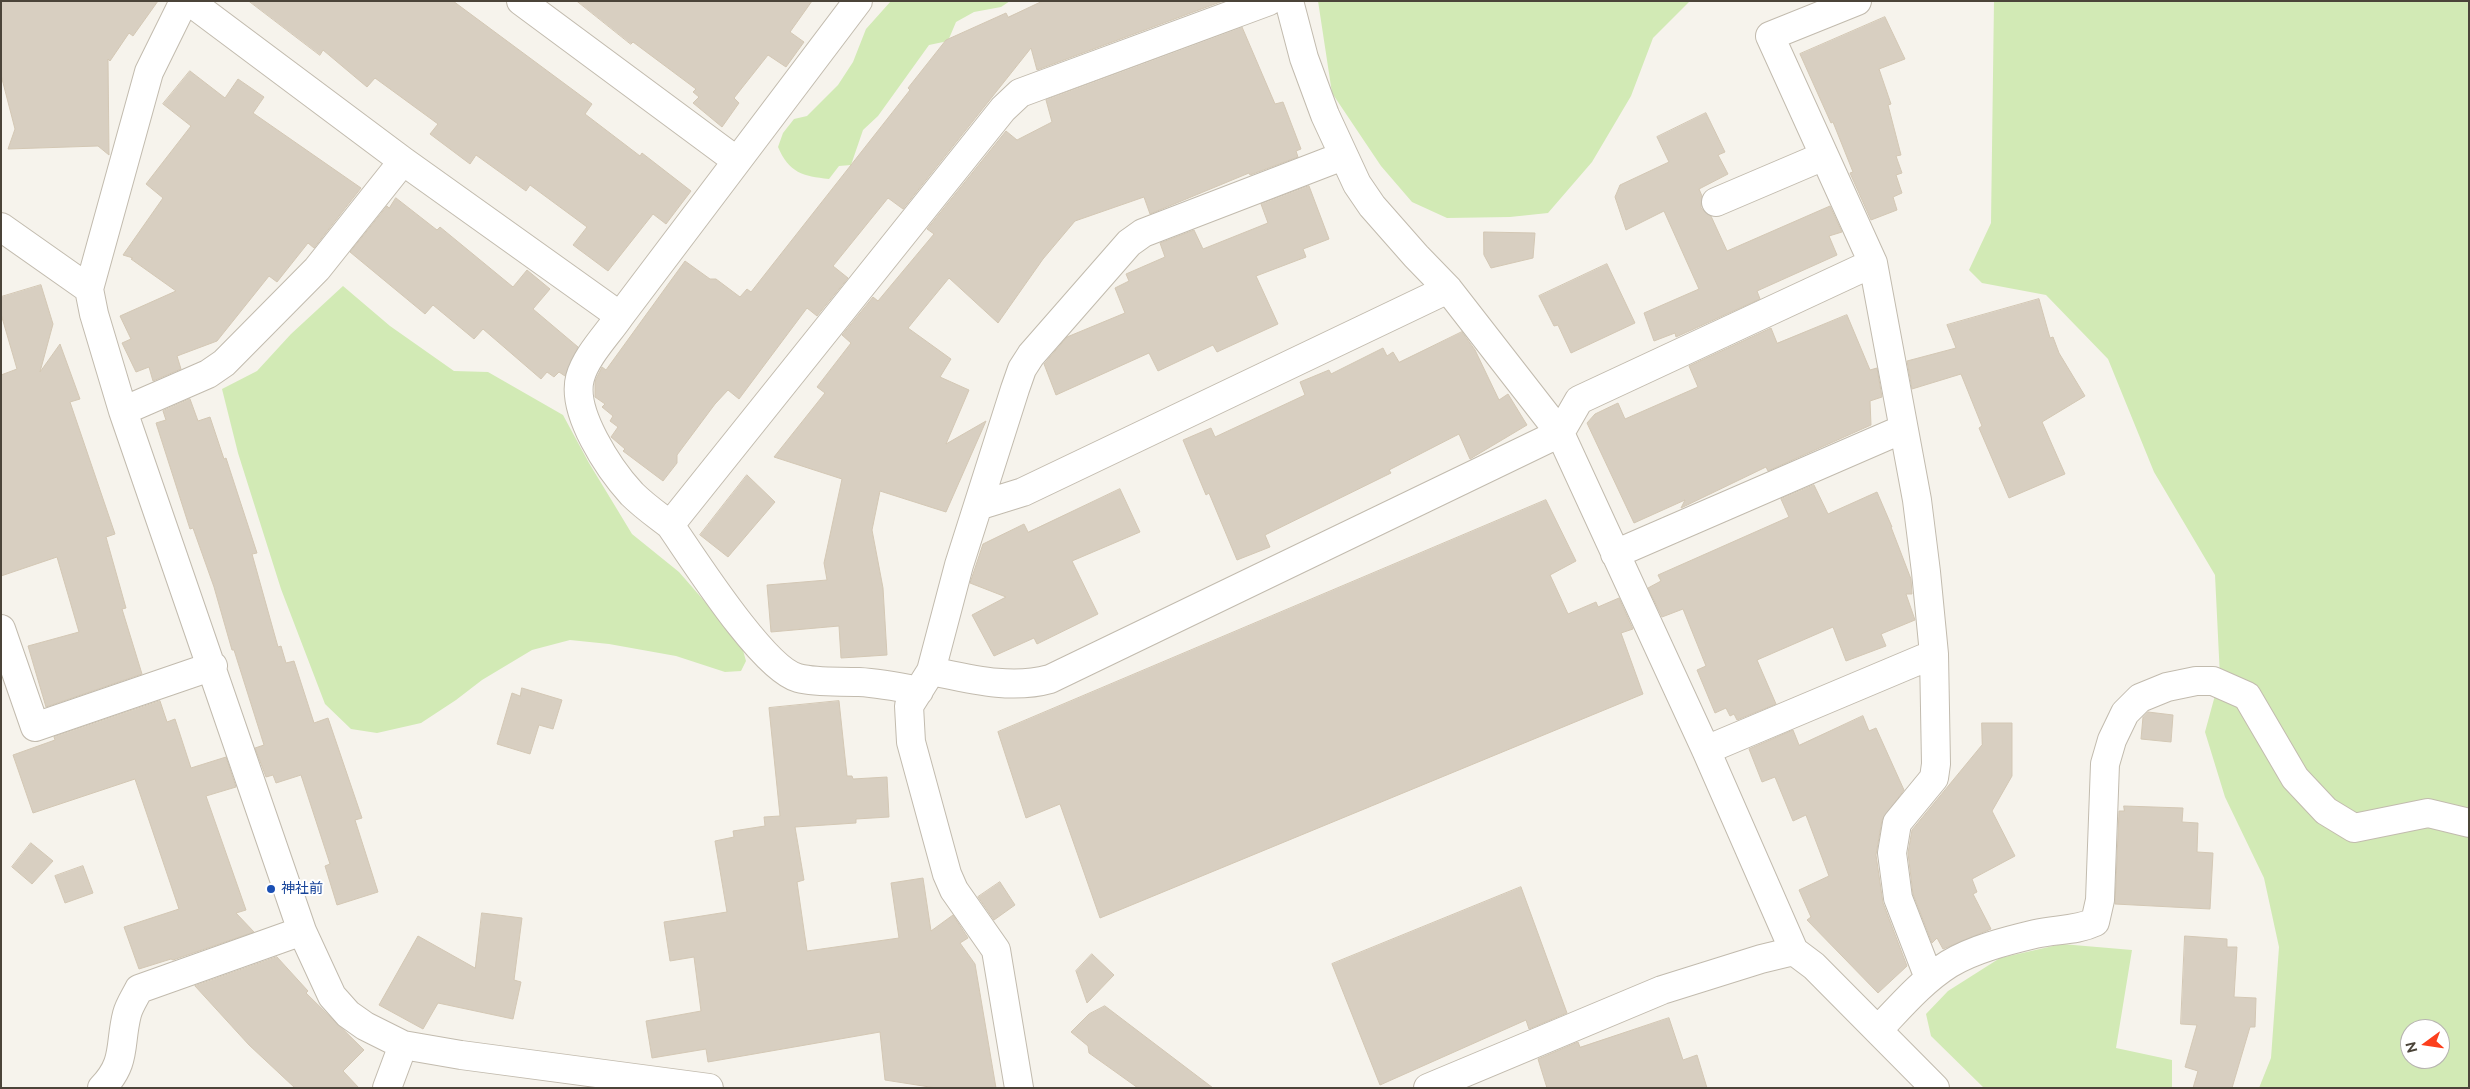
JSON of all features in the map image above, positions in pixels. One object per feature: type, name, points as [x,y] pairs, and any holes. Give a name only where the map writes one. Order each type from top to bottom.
[{"type":"street","points":[[184,1],[149,72],[89,289],[94,314],[123,411],[302,931],[332,996],[348,1014],[365,1026],[403,1045],[461,1055],[709,1088]]},
{"type":"street","points":[[189,1],[403,161],[620,316]]},
{"type":"street","points":[[521,1],[737,161]]},
{"type":"street","points":[[670,525],[1003,109],[1020,93],[1047,81],[1269,1]]},
{"type":"street","points":[[1289,1],[1304,58],[1325,115],[1357,184],[1372,206],[1448,289],[1560,433],[1614,554],[1706,750],[1794,951],[1814,966],[1935,1088]]},
{"type":"street","points":[[1857,1],[1770,36],[1873,263],[1917,500],[1934,654],[1936,764],[1934,778],[1897,823],[1892,853],[1898,898],[1929,978]]},
{"type":"street","points":[[853,3],[620,316],[586,365],[578,390],[582,412],[604,455],[630,492],[670,525],[715,590],[764,654],[779,668],[796,678],[812,681],[872,683],[978,680],[1024,684],[1050,679],[1560,433],[1579,400],[1873,263]]},
{"type":"street","points":[[1019,1088],[996,950],[954,890],[947,874],[911,742],[909,706],[925,681],[1022,369],[1031,355],[1129,243],[1143,233],[1343,156]]},
{"type":"street","points":[[1716,202],[1824,156]]},
{"type":"street","points":[[123,411],[208,374],[224,363],[317,269],[403,161]]},
{"type":"street","points":[[1,227],[89,289]]},
{"type":"street","points":[[978,506],[1023,492],[1448,289]]},
{"type":"street","points":[[1614,554],[1903,428]]},
{"type":"street","points":[[1,629],[35,727],[212,666]]},
{"type":"street","points":[[1706,750],[1934,654]]},
{"type":"street","points":[[1878,1030],[1929,978],[1949,964],[1986,947],[2037,934],[2082,928],[2096,922],[2100,900],[2105,764],[2112,740],[2125,713],[2140,698],[2167,687],[2196,680],[2213,681],[2247,696],[2295,778],[2326,811],[2354,828],[2428,813],[2469,823]]},
{"type":"street","points":[[102,1088],[114,1075],[121,1054],[127,1013],[139,989],[302,931]]},
{"type":"street","points":[[1428,1088],[1662,990],[1761,958],[1794,951]]},
{"type":"street","points":[[387,1088],[403,1045]]},
{"type":"green space","points":[[891,1],[1010,1],[1001,7],[974,12],[956,22],[948,41],[929,45],[878,116],[863,130],[851,165],[839,166],[829,179],[798,172],[787,163],[778,147],[783,133],[794,119],[807,116],[838,85],[853,62],[866,29]]},
{"type":"green space","points":[[1318,1],[1690,1],[1653,38],[1631,96],[1592,162],[1548,213],[1510,217],[1447,218],[1412,202],[1381,166],[1332,93]]},
{"type":"green space","points":[[1994,1],[2469,1],[2469,1088],[2259,1088],[2271,1058],[2279,947],[2264,878],[2225,797],[2205,732],[2220,677],[2215,575],[2154,472],[2108,359],[2046,295],[1982,283],[1969,270],[1991,223]]},
{"type":"green space","points":[[343,286],[390,326],[454,371],[488,372],[563,415],[589,463],[632,534],[679,572],[741,643],[746,661],[741,671],[725,672],[676,656],[609,644],[570,640],[532,650],[482,680],[421,723],[377,733],[351,729],[325,704],[281,589],[238,453],[222,389],[257,371],[291,334]]},
{"type":"green space","points":[[2062,944],[2132,950],[2116,1048],[2172,1060],[2172,1088],[1984,1088],[1931,1036],[1926,1014],[1948,991],[2000,958]]},
{"type":"building","points":[[1,1],[158,1],[133,36],[129,33],[110,61],[108,59],[109,155],[98,146],[8,149],[15,129],[1,75]]},
{"type":"building","points":[[249,1],[453,1],[592,104],[585,114],[640,156],[642,153],[691,191],[666,224],[653,214],[608,271],[573,245],[587,227],[530,185],[526,191],[476,155],[470,164],[430,134],[438,124],[375,78],[367,87],[323,50],[320,55]]},
{"type":"building","points":[[577,1],[812,1],[790,32],[804,42],[786,67],[768,55],[734,98],[739,103],[722,127],[693,103],[699,97],[693,92],[696,89],[633,42],[631,44]]},
{"type":"building","points":[[1043,1],[1223,1],[1037,70],[1031,48],[903,209],[888,198],[833,266],[848,278],[817,316],[807,308],[739,399],[728,390],[715,404],[677,455],[677,463],[663,481],[623,451],[625,449],[611,437],[618,427],[610,421],[613,416],[602,407],[605,404],[595,397],[595,381],[602,367],[606,370],[685,261],[710,279],[716,279],[740,297],[747,289],[751,292],[910,90],[908,88],[946,40],[1006,13],[1008,17]]},
{"type":"building","points":[[1885,17],[1905,59],[1879,69],[1891,104],[1888,105],[1901,155],[1896,156],[1902,173],[1896,175],[1902,193],[1893,197],[1897,210],[1871,220],[1850,173],[1853,172],[1833,122],[1831,123],[1800,54]]},
{"type":"building","points":[[1242,27],[1275,104],[1283,102],[1301,149],[1296,151],[1298,157],[1250,175],[1249,173],[1150,214],[1144,197],[1075,221],[1043,259],[998,323],[949,278],[908,328],[951,359],[940,377],[969,390],[946,444],[986,421],[946,512],[880,491],[872,530],[883,588],[887,655],[841,658],[839,626],[771,632],[767,585],[827,580],[824,563],[842,479],[774,457],[825,393],[817,387],[851,343],[842,335],[873,297],[878,301],[934,234],[927,229],[1006,131],[1017,140],[1052,122],[1046,100]]},
{"type":"building","points":[[190,71],[225,98],[238,79],[264,97],[253,113],[361,188],[314,248],[308,243],[277,282],[269,276],[217,341],[177,356],[181,369],[153,381],[149,367],[136,372],[122,343],[131,339],[120,316],[176,291],[131,259],[133,258],[123,255],[163,198],[146,184],[191,126],[163,104]]},
{"type":"building","points":[[1706,113],[1725,152],[1718,155],[1728,174],[1699,189],[1702,196],[1701,208],[1711,216],[1727,251],[1830,206],[1842,232],[1829,236],[1837,255],[1757,291],[1760,299],[1676,337],[1675,333],[1654,341],[1644,313],[1699,289],[1664,211],[1626,230],[1615,197],[1620,185],[1669,162],[1657,137]]},
{"type":"building","points":[[1309,186],[1329,239],[1303,249],[1306,257],[1256,276],[1278,324],[1217,352],[1213,345],[1158,371],[1149,353],[1056,395],[1044,364],[1067,337],[1125,313],[1115,288],[1129,281],[1126,274],[1165,257],[1160,243],[1194,230],[1203,249],[1268,223],[1261,204]]},
{"type":"building","points":[[396,198],[437,230],[440,227],[513,287],[527,270],[550,289],[533,309],[578,347],[565,376],[559,372],[554,377],[547,372],[541,379],[483,329],[474,339],[433,305],[425,314],[350,252],[387,206],[389,208]]},
{"type":"building","points":[[1484,232],[1535,233],[1533,258],[1491,268],[1484,255]]},
{"type":"building","points":[[1607,264],[1635,323],[1571,353],[1558,325],[1554,326],[1539,296]]},
{"type":"building","points":[[41,285],[53,324],[40,372],[60,344],[80,399],[70,402],[115,534],[106,537],[126,608],[122,609],[142,674],[46,707],[28,646],[79,632],[57,557],[1,576],[1,375],[17,369],[1,314],[1,297]]},
{"type":"building","points":[[2039,299],[2050,338],[2053,337],[2059,353],[2085,396],[2042,422],[2065,474],[2009,498],[1979,428],[1982,426],[1961,374],[1912,389],[1907,361],[1956,348],[1947,325]]},
{"type":"building","points":[[1847,315],[1870,370],[1877,368],[1882,397],[1870,401],[1871,425],[1768,471],[1766,467],[1681,508],[1685,500],[1634,523],[1587,423],[1595,414],[1618,403],[1625,419],[1698,387],[1689,366],[1771,328],[1777,343]]},
{"type":"building","points":[[1462,332],[1475,350],[1499,400],[1508,394],[1527,425],[1470,459],[1459,434],[1389,470],[1391,473],[1265,535],[1270,547],[1237,560],[1209,493],[1206,495],[1183,440],[1211,428],[1215,437],[1305,395],[1300,382],[1329,370],[1331,374],[1383,348],[1387,356],[1393,352],[1399,362]]},
{"type":"building","points":[[190,399],[198,421],[210,417],[224,459],[226,458],[257,553],[252,554],[278,647],[281,646],[286,663],[294,661],[314,723],[328,718],[362,818],[355,820],[378,892],[337,905],[325,866],[330,864],[301,775],[276,783],[273,775],[266,777],[255,748],[264,745],[234,650],[232,650],[214,587],[193,528],[190,529],[156,423],[166,420],[163,411]]},
{"type":"building","points":[[747,475],[775,502],[728,557],[700,535]]},
{"type":"building","points":[[1814,485],[1828,514],[1877,492],[1911,579],[1912,594],[1906,594],[1915,620],[1881,634],[1886,646],[1846,661],[1833,627],[1757,660],[1776,704],[1737,720],[1734,714],[1730,716],[1726,708],[1715,713],[1697,670],[1706,666],[1683,609],[1662,617],[1648,588],[1661,581],[1658,575],[1789,517],[1781,499]]},
{"type":"building","points":[[1120,489],[1140,532],[1072,561],[1098,614],[1037,644],[1034,638],[994,656],[972,615],[1006,597],[970,583],[983,544],[1024,524],[1028,532]]},
{"type":"building","points":[[1546,500],[1576,561],[1550,575],[1568,614],[1596,602],[1598,607],[1619,598],[1633,629],[1621,633],[1643,694],[1100,918],[1060,804],[1026,818],[998,732]]},
{"type":"building","points":[[522,688],[562,700],[553,729],[539,725],[530,754],[497,744],[512,693],[520,696]]},
{"type":"building","points":[[160,701],[167,722],[175,719],[191,768],[226,757],[236,787],[206,796],[246,910],[236,913],[254,932],[173,960],[139,969],[124,927],[179,909],[135,779],[33,813],[13,755],[55,740],[54,737]]},
{"type":"building","points":[[839,701],[847,776],[852,776],[853,779],[887,777],[889,817],[856,819],[856,823],[795,827],[804,880],[797,882],[807,951],[899,938],[891,883],[923,878],[931,931],[953,915],[968,938],[960,943],[975,964],[996,1088],[936,1088],[885,1080],[880,1032],[708,1062],[706,1049],[652,1058],[646,1021],[701,1011],[694,957],[670,961],[664,922],[727,912],[715,841],[734,837],[733,831],[765,826],[764,817],[780,816],[769,708]]},
{"type":"building","points":[[2148,712],[2173,715],[2171,742],[2141,739],[2143,717]]},
{"type":"building","points":[[1863,716],[1869,731],[1876,728],[1904,790],[1882,820],[1876,855],[1883,903],[1907,966],[1878,993],[1807,920],[1811,917],[1799,890],[1829,876],[1806,815],[1793,821],[1775,777],[1762,782],[1749,749],[1793,730],[1799,745]]},
{"type":"building","points":[[1982,723],[2012,723],[2012,776],[1992,811],[2015,856],[1972,879],[1977,892],[1973,894],[1991,929],[1943,949],[1937,938],[1932,943],[1913,894],[1908,853],[1912,830],[1982,745]]},
{"type":"building","points":[[2124,806],[2183,808],[2182,822],[2198,823],[2197,852],[2213,853],[2210,909],[2115,904],[2119,811],[2124,811]]},
{"type":"building","points":[[31,843],[53,861],[32,884],[12,867]]},
{"type":"building","points":[[83,866],[93,893],[65,903],[55,876]]},
{"type":"building","points":[[1000,882],[1015,905],[994,920],[978,897]]},
{"type":"building","points":[[1521,887],[1567,1013],[1529,1029],[1526,1020],[1380,1085],[1332,964]]},
{"type":"building","points":[[482,913],[522,918],[514,980],[521,982],[513,1019],[438,1003],[423,1029],[379,1005],[418,936],[475,968]]},
{"type":"building","points":[[2185,936],[2227,939],[2227,947],[2237,947],[2234,997],[2256,998],[2255,1027],[2250,1027],[2232,1088],[2193,1088],[2198,1071],[2185,1067],[2197,1025],[2181,1024]]},
{"type":"building","points":[[1092,954],[1114,975],[1087,1003],[1076,971]]},
{"type":"building","points":[[277,957],[308,991],[306,993],[364,1050],[343,1071],[359,1088],[295,1088],[249,1045],[195,986]]},
{"type":"building","points":[[1105,1006],[1213,1088],[1138,1088],[1089,1053],[1088,1046],[1071,1032],[1089,1014]]},
{"type":"building","points":[[1669,1018],[1683,1060],[1697,1055],[1707,1088],[1547,1088],[1538,1059],[1578,1042],[1580,1047]]},
{"type":"place","name":"神社前","points":[[271,889]]}]
